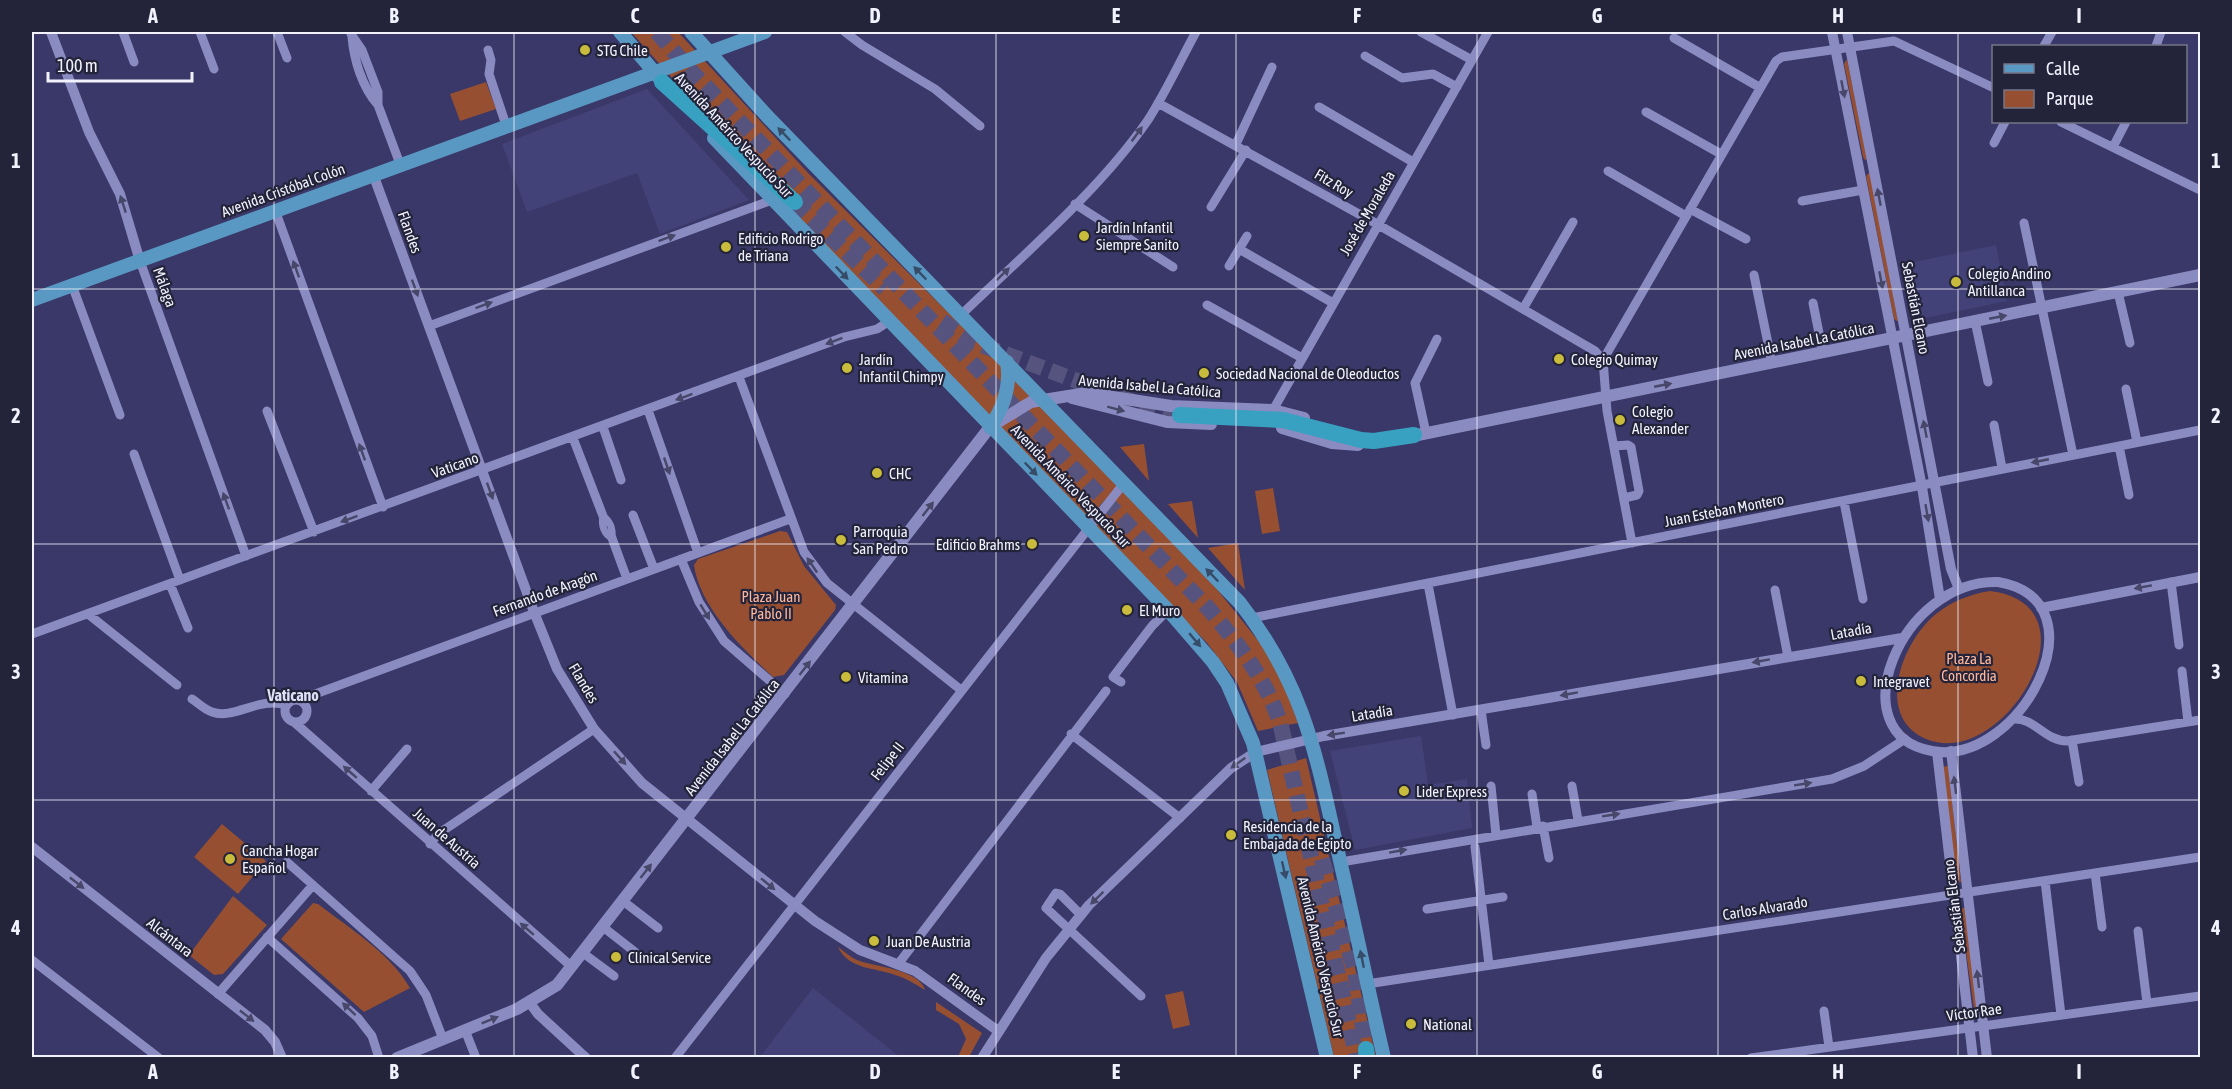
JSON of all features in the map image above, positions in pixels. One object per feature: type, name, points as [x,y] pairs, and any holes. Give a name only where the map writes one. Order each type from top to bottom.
[{"type":"highway","points":[[657,77],[795,202]]},
{"type":"highway","points":[[1180,416],[1283,420],[1361,440],[1374,441],[1420,434]]},
{"type":"main road","name":"Avenida Américo Vespucio Sur","points":[[620,32],[657,77],[772,200],[1089,527],[1168,610],[1214,663],[1227,683],[1256,752],[1327,1058]]},
{"type":"main road","points":[[691,32],[1252,618],[1280,662],[1312,738],[1384,1058]]},
{"type":"main road","name":"Avenida Cristóbal Colón","points":[[32,300],[506,125],[657,77],[707,51],[765,32]]},
{"type":"main road","name":"Avenida Isabel La Católica","points":[[1059,396],[1167,422],[1281,428],[1332,443],[1372,445],[2200,275]]},
{"type":"main road","points":[[990,427],[1005,399],[1008,379],[1007,362]]},
{"type":"main road","name":"Avenida Isabel La Católica","points":[[397,1058],[530,1003],[557,985],[990,427],[1018,408],[1042,399],[1059,396],[1099,394],[1171,406],[1273,410],[1374,437],[1420,434]]},
{"type":"street","name":"Málaga","points":[[51,32],[84,121],[120,194],[140,261],[246,556]]},
{"type":"street","points":[[123,32],[134,62]]},
{"type":"street","points":[[200,32],[214,69]]},
{"type":"street","points":[[277,32],[286,58]]},
{"type":"street","points":[[845,32],[861,45],[935,88],[980,126]]},
{"type":"street","points":[[961,315],[1075,204],[1122,154],[1158,103],[1196,32]]},
{"type":"street","points":[[1421,32],[1472,60]]},
{"type":"street","name":"José de Moraleda","points":[[1273,410],[1488,32]]},
{"type":"street","name":"Sebastián Elcano","points":[[1832,32],[1922,487],[1940,599]]},
{"type":"street","name":"Sebastián Elcano","points":[[1847,32],[1951,569],[1959,589]]},
{"type":"street","points":[[1872,43],[1881,32]]},
{"type":"street","points":[[351,33],[362,50],[374,81],[378,92],[378,105],[400,164]]},
{"type":"street","points":[[1674,38],[1759,87]]},
{"type":"street","points":[[1632,543],[1606,396],[1603,360],[1772,64],[1782,57],[1894,41],[1992,87]]},
{"type":"street","points":[[488,50],[491,60],[489,74],[506,125]]},
{"type":"street","points":[[1365,56],[1402,78],[1433,74],[1457,87]]},
{"type":"street","points":[[1236,144],[1272,67]]},
{"type":"street","name":"Fitz Roy","points":[[1158,103],[1236,144],[1377,224],[1595,351],[1603,360]]},
{"type":"street","points":[[1319,107],[1413,162]]},
{"type":"street","points":[[1646,112],[1721,154]]},
{"type":"street","points":[[1994,143],[2004,123]]},
{"type":"street","points":[[2063,123],[2200,190]]},
{"type":"street","points":[[2113,147],[2125,123]]},
{"type":"street","points":[[1211,207],[1246,150]]},
{"type":"street","points":[[1859,168],[1873,165]]},
{"type":"street","points":[[1608,171],[1746,239]]},
{"type":"street","name":"Flandes","points":[[373,174],[534,612],[557,669],[594,729],[642,783],[794,905],[846,943],[899,963],[944,990],[998,1031]]},
{"type":"street","points":[[1802,201],[1863,189]]},
{"type":"street","points":[[429,326],[772,200]]},
{"type":"street","points":[[1075,204],[1173,267]]},
{"type":"street","points":[[275,210],[383,507]]},
{"type":"street","points":[[1523,309],[1573,222]]},
{"type":"street","points":[[2024,223],[2073,455]]},
{"type":"street","points":[[1229,266],[1247,236]]},
{"type":"street","points":[[1239,249],[1333,303]]},
{"type":"street","points":[[1754,275],[1772,363]]},
{"type":"street","points":[[72,285],[120,415]]},
{"type":"street","points":[[2118,292],[2130,343]]},
{"type":"street","points":[[1814,303],[1823,353]]},
{"type":"street","points":[[1207,305],[1302,358]]},
{"type":"street","points":[[1975,321],[1988,382]]},
{"type":"street","name":"Vaticano","points":[[32,634],[483,471],[844,337],[877,328],[888,322]]},
{"type":"street","points":[[1420,434],[1415,384],[1437,339]]},
{"type":"street","points":[[739,377],[790,519],[811,564],[827,584],[961,690]]},
{"type":"street","points":[[2126,389],[2137,442]]},
{"type":"street","points":[[648,410],[698,553]]},
{"type":"street","points":[[267,411],[314,532]]},
{"type":"street","points":[[1994,425],[2002,468]]},
{"type":"street","points":[[603,427],[621,480]]},
{"type":"street","name":"Juan Esteban Montero","points":[[1252,618],[1922,487],[1935,481],[2200,430]]},
{"type":"street","points":[[573,438],[603,516],[601,522],[606,535],[612,538],[627,579]]},
{"type":"street","points":[[1614,446],[1628,445],[1631,447],[1639,491],[1637,495],[1624,498]]},
{"type":"street","points":[[2119,446],[2129,495]]},
{"type":"street","points":[[134,454],[188,628]]},
{"type":"street","name":"Felipe II","points":[[675,1058],[1124,483]]},
{"type":"street","points":[[1844,502],[1863,599]]},
{"type":"street","points":[[633,514],[654,569]]},
{"type":"street","name":"Fernando de Aragón","points":[[305,700],[534,612],[790,519]]},
{"type":"street","points":[[681,559],[699,602],[724,641],[785,694]]},
{"type":"street","points":[[2041,608],[2200,577]]},
{"type":"street","points":[[2171,582],[2179,645]]},
{"type":"street","points":[[1983,583],[2006,583],[2028,594],[2041,608],[2048,624],[2047,655],[2035,690],[2026,705],[2013,719],[1982,742],[1950,751],[1937,752],[1922,749],[1905,739],[1890,716],[1886,696],[1891,662],[1902,638],[1918,618],[1940,599],[1959,589],[1983,583]]},
{"type":"street","points":[[1428,584],[1453,715]]},
{"type":"street","points":[[1775,590],[1788,657]]},
{"type":"street","points":[[1121,682],[1113,677],[1152,626],[1168,610]]},
{"type":"street","points":[[88,614],[177,685]]},
{"type":"street","name":"Latadía","points":[[982,1058],[1046,958],[1080,915],[1231,768],[1256,752],[1312,738],[1902,638]]},
{"type":"street","points":[[2182,671],[2188,722]]},
{"type":"street","points":[[899,963],[1071,734],[1106,691]]},
{"type":"street","points":[[192,699],[209,712],[218,714],[269,701],[286,705],[293,700],[305,700],[307,713],[300,724],[285,716],[286,705]]},
{"type":"street","points":[[2026,705],[2027,720]]},
{"type":"street","points":[[1481,710],[1486,745]]},
{"type":"street","points":[[2013,719],[2027,720],[2053,739],[2072,740],[2200,720]]},
{"type":"street","name":"Juan de Austria","points":[[300,724],[430,844],[572,967]]},
{"type":"street","points":[[430,844],[438,834],[594,729]]},
{"type":"street","points":[[1071,734],[1180,818]]},
{"type":"street","points":[[1341,862],[1578,820],[1832,779],[1864,766],[1905,739]]},
{"type":"street","points":[[2072,740],[2079,782]]},
{"type":"street","points":[[371,791],[406,749]]},
{"type":"street","name":"Sebastián Elcano","points":[[1950,751],[1988,1058]]},
{"type":"street","name":"Sebastián Elcano","points":[[1937,752],[1972,1058]]},
{"type":"street","points":[[1491,786],[1496,835]]},
{"type":"street","points":[[1572,786],[1578,820]]},
{"type":"street","points":[[1532,794],[1549,858]]},
{"type":"street","name":"Alcántara","points":[[32,847],[270,1035],[282,1058]]},
{"type":"street","points":[[1475,847],[1489,965]]},
{"type":"street","name":"Carlos Alvarado","points":[[1367,984],[2200,857]]},
{"type":"street","points":[[287,862],[410,971],[426,995],[443,1039]]},
{"type":"street","points":[[2095,873],[2102,927]]},
{"type":"street","points":[[2045,880],[2061,1015]]},
{"type":"street","points":[[218,994],[313,885]]},
{"type":"street","points":[[1080,915],[1060,894],[1056,893],[1046,904],[1046,908],[1141,996]]},
{"type":"street","points":[[1427,909],[1503,897]]},
{"type":"street","points":[[623,901],[658,928]]},
{"type":"street","points":[[603,927],[635,952]]},
{"type":"street","points":[[2138,931],[2146,1003]]},
{"type":"street","points":[[267,937],[358,1018],[372,1036],[379,1058]]},
{"type":"street","points":[[583,952],[614,976]]},
{"type":"street","points":[[32,960],[159,1058]]},
{"type":"street","name":"Víctor Rae","points":[[1751,1058],[2200,996]]},
{"type":"street","points":[[530,1003],[538,1014],[586,1058]]},
{"type":"street","points":[[1824,1011],[1829,1047]]},
{"type":"street","points":[[465,1030],[476,1058]]},
{"type":"shaded area","points":[[647,89],[749,200],[660,234],[637,173],[527,212],[502,144]]},
{"type":"shaded area","name":"Colegio Andino Antillanca","points":[[1996,245],[2007,301],[1916,320],[1905,264]]},
{"type":"shaded area","name":"Lider Express","points":[[1421,736],[1428,785],[1467,779],[1472,828],[1355,850],[1330,751]]},
{"type":"shaded area","points":[[813,988],[900,1057],[760,1057]]},
{"type":"green space","points":[[631,32],[678,32],[809,174],[992,356],[1216,588],[1264,648],[1283,682],[1298,723],[1258,731],[1237,682],[1207,643],[772,190]]},
{"type":"green space","points":[[1847,59],[1867,159],[1865,160],[1844,64]]},
{"type":"green space","points":[[486,82],[496,109],[460,121],[450,94]]},
{"type":"green space","points":[[1870,172],[1898,321],[1894,319],[1866,176]]},
{"type":"green space","points":[[1144,444],[1149,481],[1120,447]]},
{"type":"green space","points":[[1273,488],[1280,531],[1262,534],[1255,491]]},
{"type":"green space","points":[[1192,501],[1198,538],[1168,504]]},
{"type":"green space","name":"Plaza Juan Pablo II","points":[[780,531],[787,532],[804,566],[836,605],[835,610],[784,675],[773,677],[724,627],[705,597],[694,565],[698,559]]},
{"type":"green space","points":[[1238,543],[1245,590],[1208,548]]},
{"type":"green space","name":"Plaza La Concordia","points":[[1990,591],[2022,602],[2038,622],[2040,649],[2032,678],[2014,705],[1991,727],[1964,741],[1936,742],[1916,733],[1903,719],[1898,702],[1898,683],[1903,663],[1911,644],[1936,614],[1962,599]]},
{"type":"green space","points":[[1306,758],[1376,1057],[1334,1057],[1267,770]]},
{"type":"green space","points":[[1948,766],[1961,882],[1956,882],[1942,767]]},
{"type":"green space","name":"Cancha Hogar Español","points":[[222,824],[266,861],[238,894],[194,857]]},
{"type":"green space","points":[[233,896],[267,925],[223,974],[214,975],[189,955]]},
{"type":"green space","points":[[313,903],[318,904],[380,952],[402,975],[410,988],[364,1012],[281,939]]},
{"type":"green space","points":[[1960,908],[1966,908],[1978,1015],[1975,1016]]},
{"type":"green space","points":[[838,947],[857,960],[914,977],[925,990],[899,976],[855,964]]},
{"type":"green space","points":[[1183,991],[1190,1025],[1173,1029],[1165,995]]},
{"type":"green space","points":[[936,1002],[982,1033],[969,1057],[958,1057],[966,1039],[959,1024],[936,1010]]},
{"type":"tunnel","points":[[657,32],[689,69],[1209,609],[1250,662],[1267,691],[1280,722],[1357,1058]]},
{"type":"tunnel","points":[[795,202],[885,289]]},
{"type":"tunnel","points":[[942,321],[971,341],[1165,414],[1180,415]]},
{"type":"tunnel","points":[[1322,859],[1355,971],[1366,1049]]},
{"type":"place","name":"STG Chile","points":[[585,50]]},
{"type":"place","name":"Jardín Infantil Siempre Sanito","points":[[1084,236]]},
{"type":"place","name":"Edificio Rodrigo de Triana","points":[[726,247]]},
{"type":"place","name":"Colegio Andino Antillanca","points":[[1956,282]]},
{"type":"place","name":"Colegio Quimay","points":[[1559,359]]},
{"type":"place","name":"Jardín Infantil Chimpy","points":[[847,368]]},
{"type":"place","name":"Sociedad Nacional de Oleoductos","points":[[1204,373]]},
{"type":"place","name":"Colegio Alexander","points":[[1620,420]]},
{"type":"place","name":"CHC","points":[[877,473]]},
{"type":"place","name":"Parroquia San Pedro","points":[[841,540]]},
{"type":"place","name":"Edificio Brahms","points":[[1032,544]]},
{"type":"place","name":"El Muro","points":[[1127,610]]},
{"type":"place","name":"Vitamina","points":[[846,677]]},
{"type":"place","name":"Integravet","points":[[1861,681]]},
{"type":"place","name":"Lider Express","points":[[1404,791]]},
{"type":"place","name":"Residencia de la Embajada de Egipto","points":[[1231,835]]},
{"type":"place","name":"Cancha Hogar Español","points":[[230,859]]},
{"type":"place","name":"Juan De Austria","points":[[874,941]]},
{"type":"place","name":"Clínical Service","points":[[616,957]]},
{"type":"place","name":"National","points":[[1411,1024]]},
{"type":"district","name":"Vaticano","points":[[293,695]]}]
